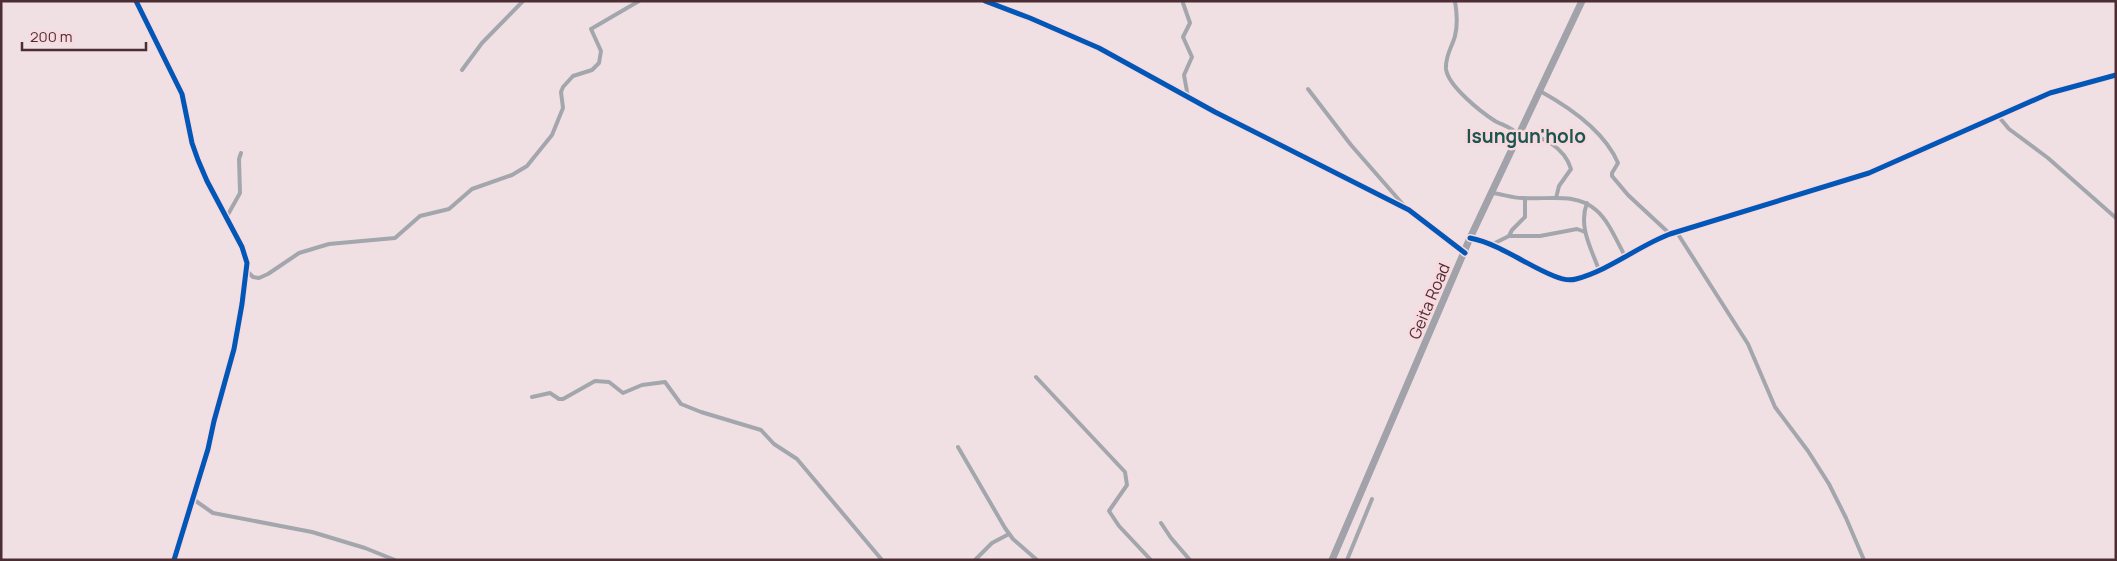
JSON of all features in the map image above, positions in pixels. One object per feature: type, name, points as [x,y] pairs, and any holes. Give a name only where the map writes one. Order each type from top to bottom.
[{"type":"highway","name":"Geita Road","points":[[1332,560],[1470,238],[1582,1]]},
{"type":"street","points":[[136,1],[182,94],[192,144],[207,181],[242,247],[247,271],[236,338],[193,499],[174,560]]},
{"type":"street","points":[[462,70],[488,36],[522,1]]},
{"type":"street","points":[[247,271],[253,277],[259,278],[300,253],[329,244],[395,238],[420,216],[449,209],[472,189],[512,176],[527,166],[552,135],[563,108],[561,92],[563,87],[573,76],[592,70],[598,63],[601,51],[591,30],[639,1]]},
{"type":"street","points":[[985,1],[1076,38],[1122,60],[1188,97],[1409,210]]},
{"type":"street","points":[[1455,1],[1458,16],[1448,50],[1446,68],[1450,80],[1478,109],[1499,123],[1516,132],[1536,135],[1553,144],[1571,169],[1559,186],[1556,198]]},
{"type":"street","points":[[1183,3],[1190,18],[1190,23],[1183,37],[1192,57],[1184,75],[1188,97]]},
{"type":"street","points":[[1470,238],[1492,245],[1561,279],[1575,280],[1676,231],[1869,173],[2050,93],[2116,75]]},
{"type":"street","points":[[1308,89],[1351,146],[1409,210],[1465,253]]},
{"type":"street","points":[[1540,91],[1566,107],[1604,138],[1618,163],[1612,176],[1628,195],[1670,234]]},
{"type":"street","points":[[1998,117],[2010,130],[2048,158],[2116,218]]},
{"type":"street","points":[[226,218],[240,193],[239,159],[241,153]]},
{"type":"street","points":[[1492,193],[1525,198],[1576,199],[1587,203],[1598,212],[1625,256]]},
{"type":"street","points":[[1509,236],[1512,230],[1525,217],[1525,198]]},
{"type":"street","points":[[1587,203],[1583,212],[1585,232],[1599,270]]},
{"type":"street","points":[[1492,245],[1509,236],[1540,236],[1577,229],[1585,232]]},
{"type":"street","points":[[1676,231],[1748,344],[1775,407],[1808,451],[1828,484],[1846,518],[1864,560]]},
{"type":"street","points":[[1036,377],[1125,472],[1127,485],[1109,510],[1113,519],[1151,560]]},
{"type":"street","points":[[532,397],[550,393],[559,399],[563,398],[595,381],[610,382],[623,393],[642,385],[665,382],[681,404],[701,412],[762,430],[774,444],[797,459],[882,560]]},
{"type":"street","points":[[958,447],[1009,534],[1037,560]]},
{"type":"street","points":[[193,499],[213,512],[312,532],[365,548],[395,560]]},
{"type":"street","points":[[1347,560],[1372,499]]},
{"type":"street","points":[[1161,523],[1190,560]]},
{"type":"street","points":[[975,560],[992,543],[1009,534]]},
{"type":"cycle path","points":[[136,1],[182,94],[192,143],[198,160],[242,247],[247,263],[234,349],[208,449],[174,560]]},
{"type":"cycle path","points":[[985,1],[1099,48],[1215,112],[1409,210],[1465,253]]},
{"type":"cycle path","points":[[1470,238],[1492,245],[1562,279],[1576,279],[1601,270],[1670,234],[1869,173],[2050,93],[2116,75]]},
{"type":"district","name":"Isungun'holo","points":[[1526,136]]}]
